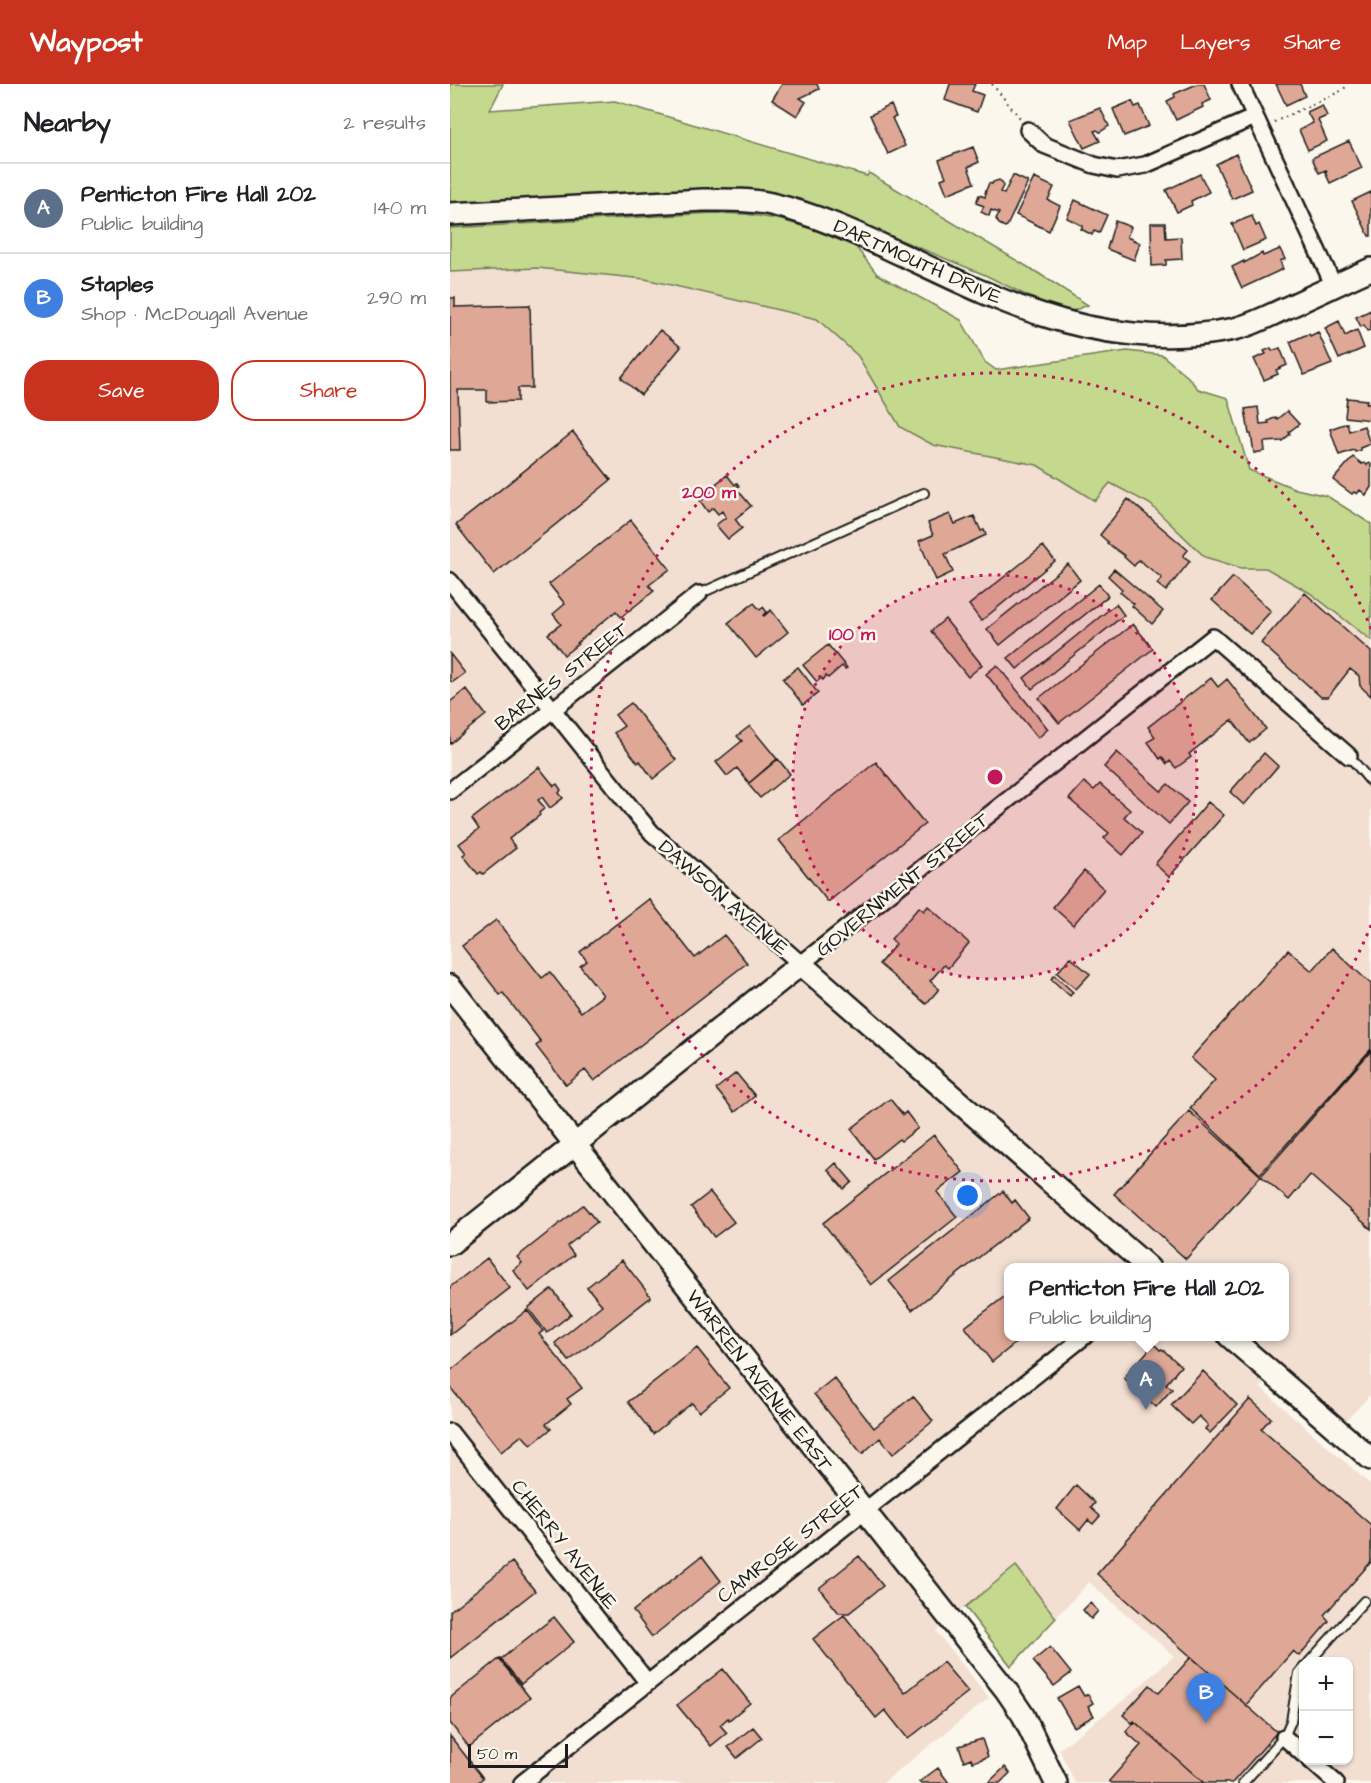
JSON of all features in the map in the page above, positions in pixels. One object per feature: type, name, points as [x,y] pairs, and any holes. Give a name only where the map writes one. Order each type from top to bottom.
[{"type":"street","points":[[1240,84],[1334,286]]},
{"type":"street","points":[[1028,129],[1044,145],[1094,165],[1118,170],[1145,165],[1258,123]]},
{"type":"street","name":"DARTMOUTH DRIVE","points":[[450,214],[703,200],[770,203],[830,221],[1020,307],[1075,324],[1126,333],[1178,335],[1231,330],[1256,322],[1371,269]]},
{"type":"street","name":"DAWSON AVENUE","points":[[450,581],[652,833],[1143,1263]]},
{"type":"street","name":"BARNES STREET","points":[[450,791],[699,594]]},
{"type":"street","name":"GOVERNMENT STREET","points":[[450,1244],[1213,637],[1349,756]]},
{"type":"street","name":"WARREN AVENUE EAST","points":[[450,986],[1006,1690],[1031,1730],[1056,1783]]},
{"type":"street","name":"CAMROSE STREET","points":[[522,1783],[1079,1341]]},
{"type":"street","points":[[1235,1341],[1371,1459]]},
{"type":"street","name":"CHERRY AVENUE","points":[[450,1432],[648,1683]]},
{"type":"street","points":[[1284,1737],[1299,1750]]},
{"type":"street","points":[[1315,1765],[1336,1783]]},
{"type":"lane","points":[[699,594],[924,493]]},
{"type":"lane","points":[[1349,756],[1371,782]]},
{"type":"lane","points":[[1314,1657],[1364,1601]]},
{"type":"lane","points":[[1243,1783],[1284,1737],[1291,1721],[1299,1673]]},
{"type":"path","points":[[992,84],[1028,129]]},
{"type":"path","points":[[1258,123],[1343,90],[1348,84]]},
{"type":"shaded area","points":[[537,268],[645,279],[817,319],[858,356],[901,427],[933,445],[1037,465],[1095,501],[1110,483],[1150,504],[1205,557],[1241,568],[1266,568],[1310,593],[1371,640],[1371,1394],[1345,1422],[1279,1365],[1260,1387],[1371,1485],[1371,1783],[1075,1783],[1059,1749],[1124,1700],[1174,1656],[1089,1582],[1056,1618],[1016,1566],[936,1631],[989,1698],[883,1783],[450,1783],[450,272]]},
{"type":"green space","points":[[450,84],[503,84],[490,110],[615,101],[867,176],[869,173],[1088,305],[1070,312],[1036,300],[985,275],[821,207],[790,197],[750,190],[712,189],[450,204]]},
{"type":"green space","points":[[714,213],[746,214],[782,220],[812,229],[856,247],[877,274],[961,320],[985,362],[996,370],[1127,351],[1162,355],[1188,377],[1198,389],[1228,398],[1249,470],[1296,489],[1327,496],[1371,524],[1371,640],[1310,593],[1266,568],[1241,568],[1205,557],[1150,504],[1110,483],[1095,501],[1037,465],[933,445],[900,427],[858,356],[817,319],[645,279],[537,268],[450,272],[450,228]]},
{"type":"green space","points":[[1016,1566],[1056,1618],[1011,1666],[965,1607]]},
{"type":"building","points":[[782,84],[817,84],[819,89],[800,98],[806,102],[797,116],[772,100]]},
{"type":"building","points":[[950,84],[975,84],[972,91],[983,95],[977,112],[945,100]]},
{"type":"building","points":[[1197,84],[1204,84],[1211,100],[1202,104],[1203,107],[1176,120],[1167,101],[1175,97],[1174,94]]},
{"type":"building","points":[[1276,84],[1300,84],[1305,96],[1286,105]]},
{"type":"building","points":[[1132,101],[1135,107],[1140,105],[1149,126],[1124,136],[1113,109]]},
{"type":"building","points":[[891,105],[896,117],[892,118],[905,146],[888,154],[870,115]]},
{"type":"building","points":[[1322,105],[1327,116],[1318,120],[1327,141],[1308,150],[1299,130],[1313,123],[1307,112]]},
{"type":"building","points":[[1100,108],[1109,126],[1100,132],[1094,131],[1100,141],[1084,148],[1070,120]]},
{"type":"building","points":[[1349,141],[1362,168],[1330,183],[1325,172],[1327,171],[1319,173],[1312,158]]},
{"type":"building","points":[[973,147],[979,162],[968,167],[974,183],[947,194],[941,179],[946,177],[939,160]]},
{"type":"building","points":[[1236,154],[1252,190],[1232,199],[1216,164]]},
{"type":"building","points":[[1200,174],[1209,192],[1191,201],[1192,205],[1177,212],[1166,190]]},
{"type":"building","points":[[1013,175],[1028,182],[1005,227],[996,219],[999,213],[991,210],[989,216],[981,212],[984,206],[976,203],[979,195],[985,197],[989,183],[992,184],[999,180],[1002,182],[1000,192],[1004,194]]},
{"type":"building","points":[[1034,178],[1054,187],[1048,200],[1060,206],[1049,231],[1016,215]]},
{"type":"building","points":[[1371,192],[1371,236],[1369,236],[1352,201]]},
{"type":"building","points":[[1075,200],[1107,215],[1099,233],[1094,231],[1092,235],[1081,229],[1083,226],[1067,218]]},
{"type":"building","points":[[1252,216],[1256,226],[1259,224],[1266,240],[1243,250],[1232,224]]},
{"type":"building","points":[[1115,221],[1131,227],[1127,237],[1140,243],[1134,260],[1107,249]]},
{"type":"building","points":[[1151,223],[1165,223],[1166,238],[1181,237],[1182,259],[1166,260],[1166,265],[1152,266]]},
{"type":"building","points":[[1280,249],[1285,259],[1280,261],[1283,269],[1242,288],[1232,267],[1262,253],[1263,256]]},
{"type":"building","points":[[450,298],[455,298],[455,307],[530,305],[532,388],[518,388],[518,401],[487,402],[487,390],[458,390],[460,450],[450,450]]},
{"type":"building","points":[[1371,310],[1371,330],[1367,331],[1364,325],[1361,327],[1356,317]]},
{"type":"building","points":[[1339,321],[1345,336],[1357,330],[1364,348],[1339,359],[1325,328]]},
{"type":"building","points":[[660,330],[681,347],[641,395],[621,378]]},
{"type":"building","points":[[1318,332],[1332,364],[1304,375],[1290,342]]},
{"type":"building","points":[[1271,348],[1272,351],[1280,348],[1287,365],[1276,370],[1278,374],[1264,380],[1254,359],[1266,354],[1264,351]]},
{"type":"building","points":[[1347,398],[1367,400],[1366,403],[1371,404],[1371,420],[1345,417]]},
{"type":"building","points":[[1258,407],[1260,424],[1269,423],[1268,421],[1276,417],[1277,419],[1287,411],[1299,424],[1282,441],[1264,442],[1265,451],[1254,453],[1245,409]]},
{"type":"building","points":[[1347,423],[1349,431],[1364,426],[1370,444],[1360,448],[1361,450],[1339,455],[1330,429]]},
{"type":"building","points":[[573,432],[611,480],[494,574],[456,525]]},
{"type":"building","points":[[1353,457],[1362,464],[1371,464],[1371,487],[1366,495],[1360,490],[1357,494],[1354,492],[1352,494],[1333,480]]},
{"type":"building","points":[[727,475],[735,485],[737,483],[739,486],[736,488],[751,506],[735,519],[742,528],[728,539],[716,525],[726,517],[722,511],[718,514],[713,508],[708,512],[698,498]]},
{"type":"building","points":[[1128,499],[1188,550],[1183,556],[1190,561],[1166,591],[1157,584],[1162,578],[1139,560],[1134,566],[1100,535]]},
{"type":"building","points":[[950,514],[955,524],[974,516],[981,531],[984,530],[986,535],[945,554],[953,572],[936,580],[919,541],[933,535],[928,523]]},
{"type":"building","points":[[631,520],[670,569],[649,585],[654,591],[621,617],[616,611],[564,655],[548,634],[561,624],[553,614],[565,604],[549,584]]},
{"type":"building","points":[[1043,546],[1055,561],[981,621],[969,605]]},
{"type":"building","points":[[1068,564],[1080,580],[1000,645],[987,629]]},
{"type":"building","points":[[1114,569],[1163,611],[1152,624],[1132,606],[1134,604],[1120,592],[1122,589],[1108,576]]},
{"type":"building","points":[[1233,577],[1271,611],[1250,634],[1212,600]]},
{"type":"building","points":[[1099,584],[1108,596],[1017,669],[1008,658]]},
{"type":"building","points":[[1305,593],[1371,652],[1371,696],[1360,686],[1359,676],[1350,669],[1328,697],[1321,697],[1261,643]]},
{"type":"building","points":[[754,603],[760,610],[763,607],[767,612],[764,616],[771,610],[788,632],[756,658],[728,623]]},
{"type":"building","points":[[1116,604],[1124,615],[1032,689],[1024,678]]},
{"type":"building","points":[[945,619],[982,665],[968,677],[931,631]]},
{"type":"building","points":[[1133,624],[1153,649],[1059,723],[1039,698]]},
{"type":"building","points":[[828,645],[847,668],[842,666],[828,678],[826,676],[817,682],[803,665]]},
{"type":"building","points":[[450,654],[465,673],[453,682],[450,681]]},
{"type":"building","points":[[997,665],[1048,729],[1038,738],[986,674]]},
{"type":"building","points":[[798,667],[818,693],[803,705],[783,679]]},
{"type":"building","points":[[1211,678],[1218,687],[1227,679],[1266,729],[1249,743],[1232,720],[1189,754],[1191,757],[1176,768],[1170,761],[1167,764],[1162,757],[1160,759],[1148,742],[1155,737],[1148,727]]},
{"type":"building","points":[[466,689],[486,715],[450,744],[450,702]]},
{"type":"building","points":[[631,703],[676,760],[653,779],[614,733],[624,726],[615,715]]},
{"type":"building","points":[[750,726],[777,759],[749,783],[737,768],[727,776],[716,762],[742,741],[737,736]]},
{"type":"building","points":[[1117,752],[1161,791],[1168,784],[1188,802],[1169,824],[1104,767]]},
{"type":"building","points":[[1264,753],[1278,766],[1244,805],[1230,792]]},
{"type":"building","points":[[778,759],[790,774],[760,798],[748,784]]},
{"type":"building","points":[[876,762],[925,824],[828,902],[779,840]]},
{"type":"building","points":[[539,767],[554,786],[557,784],[563,798],[550,808],[542,797],[538,800],[545,808],[539,813],[540,815],[509,839],[516,848],[483,874],[481,872],[478,874],[463,855],[466,853],[459,844],[479,829],[472,819]]},
{"type":"building","points":[[1084,782],[1094,790],[1100,784],[1130,810],[1124,817],[1142,833],[1123,855],[1104,838],[1109,833],[1069,799]]},
{"type":"building","points":[[1208,802],[1224,815],[1169,877],[1155,864]]},
{"type":"building","points":[[1084,871],[1104,889],[1073,925],[1053,907]]},
{"type":"building","points":[[649,899],[695,958],[724,935],[747,963],[594,1081],[585,1070],[566,1085],[536,1046],[541,1042],[462,946],[496,920],[542,978],[550,972],[581,1012],[603,995],[580,966],[587,961],[580,952]]},
{"type":"building","points":[[928,906],[969,943],[948,968],[944,965],[930,981],[939,989],[926,1004],[879,964],[896,944],[891,939],[919,907],[924,911]]},
{"type":"building","points":[[1332,948],[1371,984],[1371,1049],[1260,1174],[1190,1108],[1215,1080],[1191,1058],[1288,950],[1312,971]]},
{"type":"building","points":[[1070,957],[1090,974],[1076,989],[1057,973]]},
{"type":"building","points":[[1054,975],[1073,992],[1070,996],[1051,979]]},
{"type":"building","points":[[1371,1051],[1371,1229],[1310,1175],[1289,1200],[1261,1176]]},
{"type":"building","points":[[736,1073],[755,1096],[735,1112],[716,1089]]},
{"type":"building","points":[[890,1099],[903,1115],[906,1112],[918,1128],[901,1141],[899,1139],[874,1159],[851,1129]]},
{"type":"building","points":[[1189,1111],[1261,1176],[1186,1259],[1114,1194]]},
{"type":"building","points":[[934,1135],[963,1172],[937,1192],[957,1217],[871,1285],[823,1223]]},
{"type":"building","points":[[836,1163],[852,1182],[844,1189],[828,1170]]},
{"type":"building","points":[[1003,1191],[1012,1203],[1015,1200],[1029,1218],[912,1310],[889,1281]]},
{"type":"building","points":[[710,1192],[734,1222],[714,1237],[691,1207]]},
{"type":"building","points":[[583,1205],[597,1222],[567,1246],[574,1255],[529,1291],[513,1270],[522,1263],[517,1257]]},
{"type":"building","points":[[487,1258],[510,1288],[450,1335],[450,1287]]},
{"type":"building","points":[[622,1260],[651,1297],[569,1361],[555,1343],[602,1305],[587,1287]]},
{"type":"building","points":[[552,1289],[571,1314],[547,1333],[528,1308]]},
{"type":"building","points":[[1004,1297],[1004,1341],[1018,1341],[992,1362],[965,1327]]},
{"type":"building","points":[[527,1310],[543,1331],[539,1334],[582,1388],[567,1399],[571,1404],[546,1424],[551,1429],[531,1445],[522,1435],[501,1452],[450,1387],[450,1371]]},
{"type":"building","points":[[1154,1344],[1181,1366],[1166,1384],[1172,1389],[1156,1407],[1124,1378]]},
{"type":"building","points":[[697,1348],[729,1388],[699,1412],[692,1403],[653,1434],[628,1402]]},
{"type":"building","points":[[1203,1371],[1237,1405],[1210,1433],[1205,1429],[1208,1425],[1199,1416],[1191,1424],[1171,1405]]},
{"type":"building","points":[[834,1378],[874,1428],[913,1396],[933,1421],[893,1454],[880,1438],[862,1454],[814,1394]]},
{"type":"building","points":[[1250,1399],[1271,1418],[1261,1429],[1371,1525],[1371,1562],[1324,1615],[1329,1621],[1299,1656],[1293,1651],[1246,1705],[1097,1574]]},
{"type":"building","points":[[1076,1485],[1095,1503],[1091,1508],[1100,1516],[1093,1524],[1088,1520],[1080,1530],[1057,1509]]},
{"type":"building","points":[[702,1556],[721,1581],[652,1637],[633,1611]]},
{"type":"building","points":[[859,1556],[883,1586],[849,1613],[839,1613],[819,1588]]},
{"type":"building","points":[[512,1562],[535,1591],[450,1658],[450,1611]]},
{"type":"building","points":[[1090,1603],[1098,1611],[1091,1619],[1083,1610]]},
{"type":"building","points":[[844,1615],[905,1693],[943,1662],[968,1692],[908,1739],[885,1710],[876,1718],[813,1639]]},
{"type":"building","points":[[554,1617],[574,1642],[521,1684],[501,1659]]},
{"type":"building","points":[[1050,1647],[1071,1673],[1054,1686],[1033,1661]]},
{"type":"building","points":[[1191,1657],[1277,1732],[1232,1783],[1204,1783],[1134,1721],[1132,1723],[1123,1715],[1150,1685],[1159,1693]]},
{"type":"building","points":[[499,1659],[530,1698],[469,1747],[450,1723],[450,1698]]},
{"type":"building","points":[[723,1669],[750,1703],[720,1725],[727,1733],[711,1746],[677,1705]]},
{"type":"building","points":[[1078,1686],[1084,1696],[1088,1694],[1093,1703],[1088,1706],[1094,1716],[1074,1727],[1057,1698]]},
{"type":"building","points":[[1135,1722],[1204,1783],[1112,1783],[1109,1781],[1141,1745],[1126,1732]]},
{"type":"building","points":[[753,1727],[762,1738],[737,1758],[728,1747]]},
{"type":"building","points":[[450,1736],[483,1778],[477,1783],[450,1783]]},
{"type":"building","points":[[982,1739],[988,1757],[973,1762],[971,1758],[964,1761],[959,1746]]},
{"type":"building","points":[[1005,1767],[1010,1773],[1000,1783],[988,1783]]},
{"type":"building","points":[[938,1768],[949,1783],[919,1782]]},
{"type":"place","name":"Penticton Fire Hall 202","points":[[1146,1410]]},
{"type":"place","name":"Staples","points":[[1206,1723]]}]
